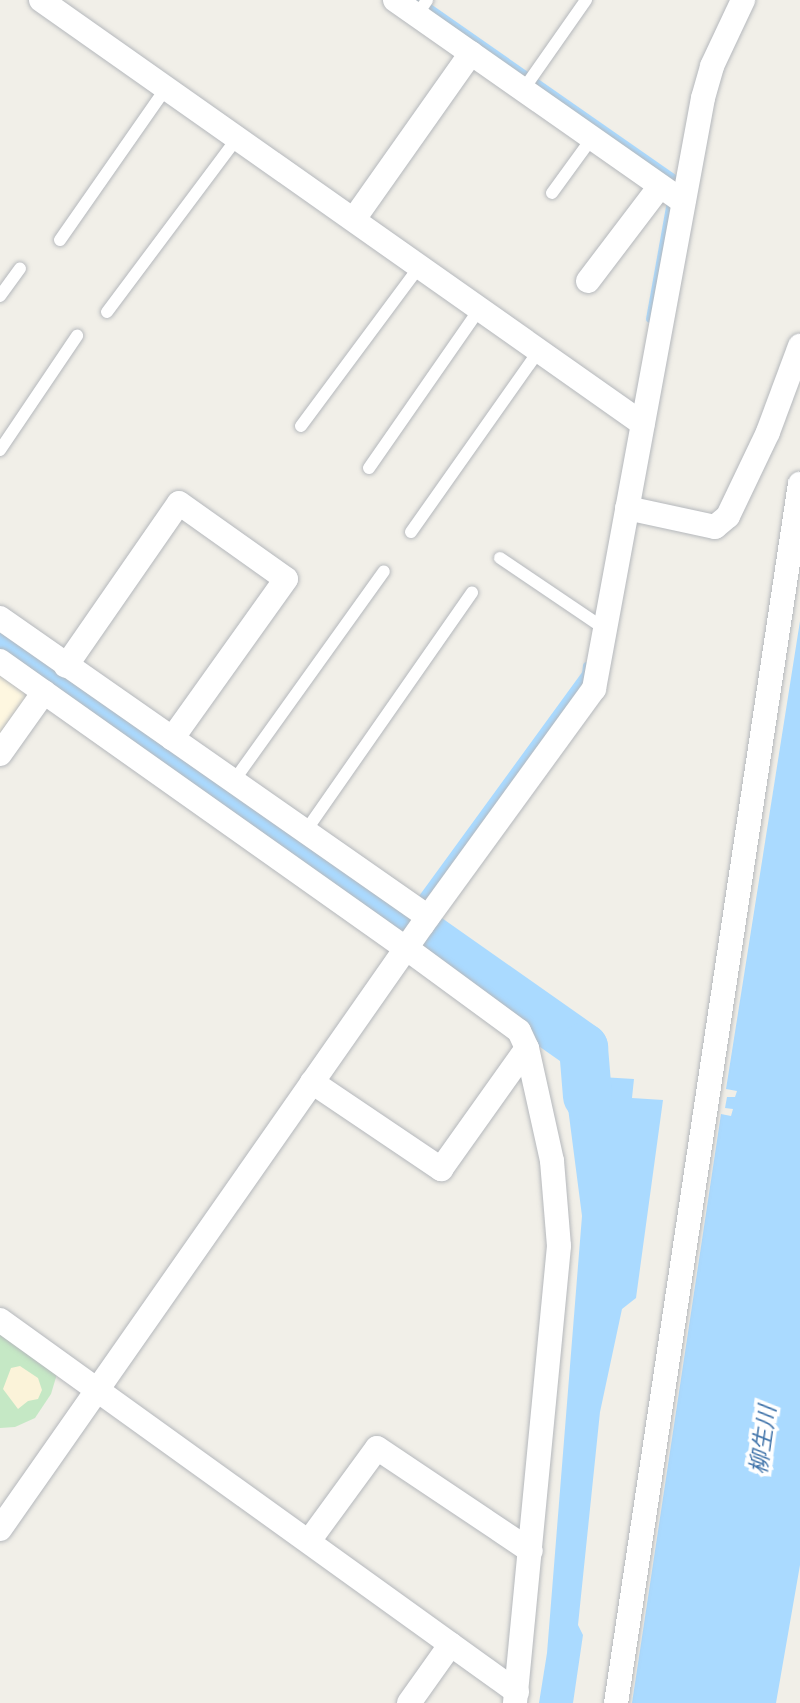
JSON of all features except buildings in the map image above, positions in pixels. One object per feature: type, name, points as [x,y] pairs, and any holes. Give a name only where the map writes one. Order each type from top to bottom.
[{"type":"street","points":[[41,0],[643,424]]},
{"type":"street","points":[[395,0],[420,10],[471,53],[683,202]]},
{"type":"street","points":[[0,1529],[419,929],[594,689],[683,202],[712,65],[743,0]]},
{"type":"street","points":[[354,219],[471,53]]},
{"type":"street","points":[[588,281],[661,187]]},
{"type":"street","points":[[626,508],[715,527],[728,516],[768,432],[800,346]]},
{"type":"street","points":[[617,1703],[800,484]]},
{"type":"street","points":[[66,666],[180,503],[285,579],[172,739]]},
{"type":"street","points":[[0,618],[400,898],[419,929],[519,1031],[527,1048],[552,1161],[559,1246],[516,1697]]},
{"type":"street","points":[[0,662],[419,929]]},
{"type":"street","points":[[0,754],[44,692]]},
{"type":"street","points":[[312,1082],[440,1169],[527,1048]]},
{"type":"street","points":[[0,1320],[451,1644],[516,1697]]},
{"type":"street","points":[[309,1541],[377,1448],[531,1551]]},
{"type":"street","points":[[409,1703],[451,1644]]},
{"type":"lane","points":[[524,89],[586,0]]},
{"type":"lane","points":[[60,240],[166,88]]},
{"type":"lane","points":[[107,312],[237,138]]},
{"type":"lane","points":[[552,193],[592,138]]},
{"type":"lane","points":[[301,426],[419,267]]},
{"type":"lane","points":[[0,296],[20,268]]},
{"type":"lane","points":[[369,468],[479,310]]},
{"type":"lane","points":[[0,450],[77,336]]},
{"type":"lane","points":[[411,532],[538,352]]},
{"type":"lane","points":[[500,558],[604,628]]},
{"type":"lane","points":[[233,782],[384,571]]},
{"type":"lane","points":[[305,832],[472,593]]},
{"type":"shaded area","points":[[0,672],[35,696],[0,744]]},
{"type":"green space","points":[[0,1332],[57,1374],[51,1394],[35,1418],[15,1427],[0,1428]]},
{"type":"sand","points":[[20,1366],[38,1378],[42,1390],[38,1399],[28,1401],[18,1409],[3,1389],[11,1368]]},
{"type":"water","name":"柳生川","points":[[800,621],[800,1565],[776,1703],[632,1703],[721,1114],[731,1116],[733,1109],[725,1108],[727,1097],[735,1097],[737,1091],[726,1089]]},
{"type":"water","points":[[573,1032],[599,1046],[601,1077],[634,1079],[632,1098],[663,1100],[636,1298],[622,1309],[600,1412],[578,1625],[583,1635],[573,1703],[539,1703],[547,1653],[582,1216],[560,1046]]},
{"type":"waterway","points":[[418,0],[675,179],[650,319]]},
{"type":"waterway","points":[[0,637],[583,1047],[587,1096]]},
{"type":"waterway","points":[[405,922],[586,674],[587,666]]}]
